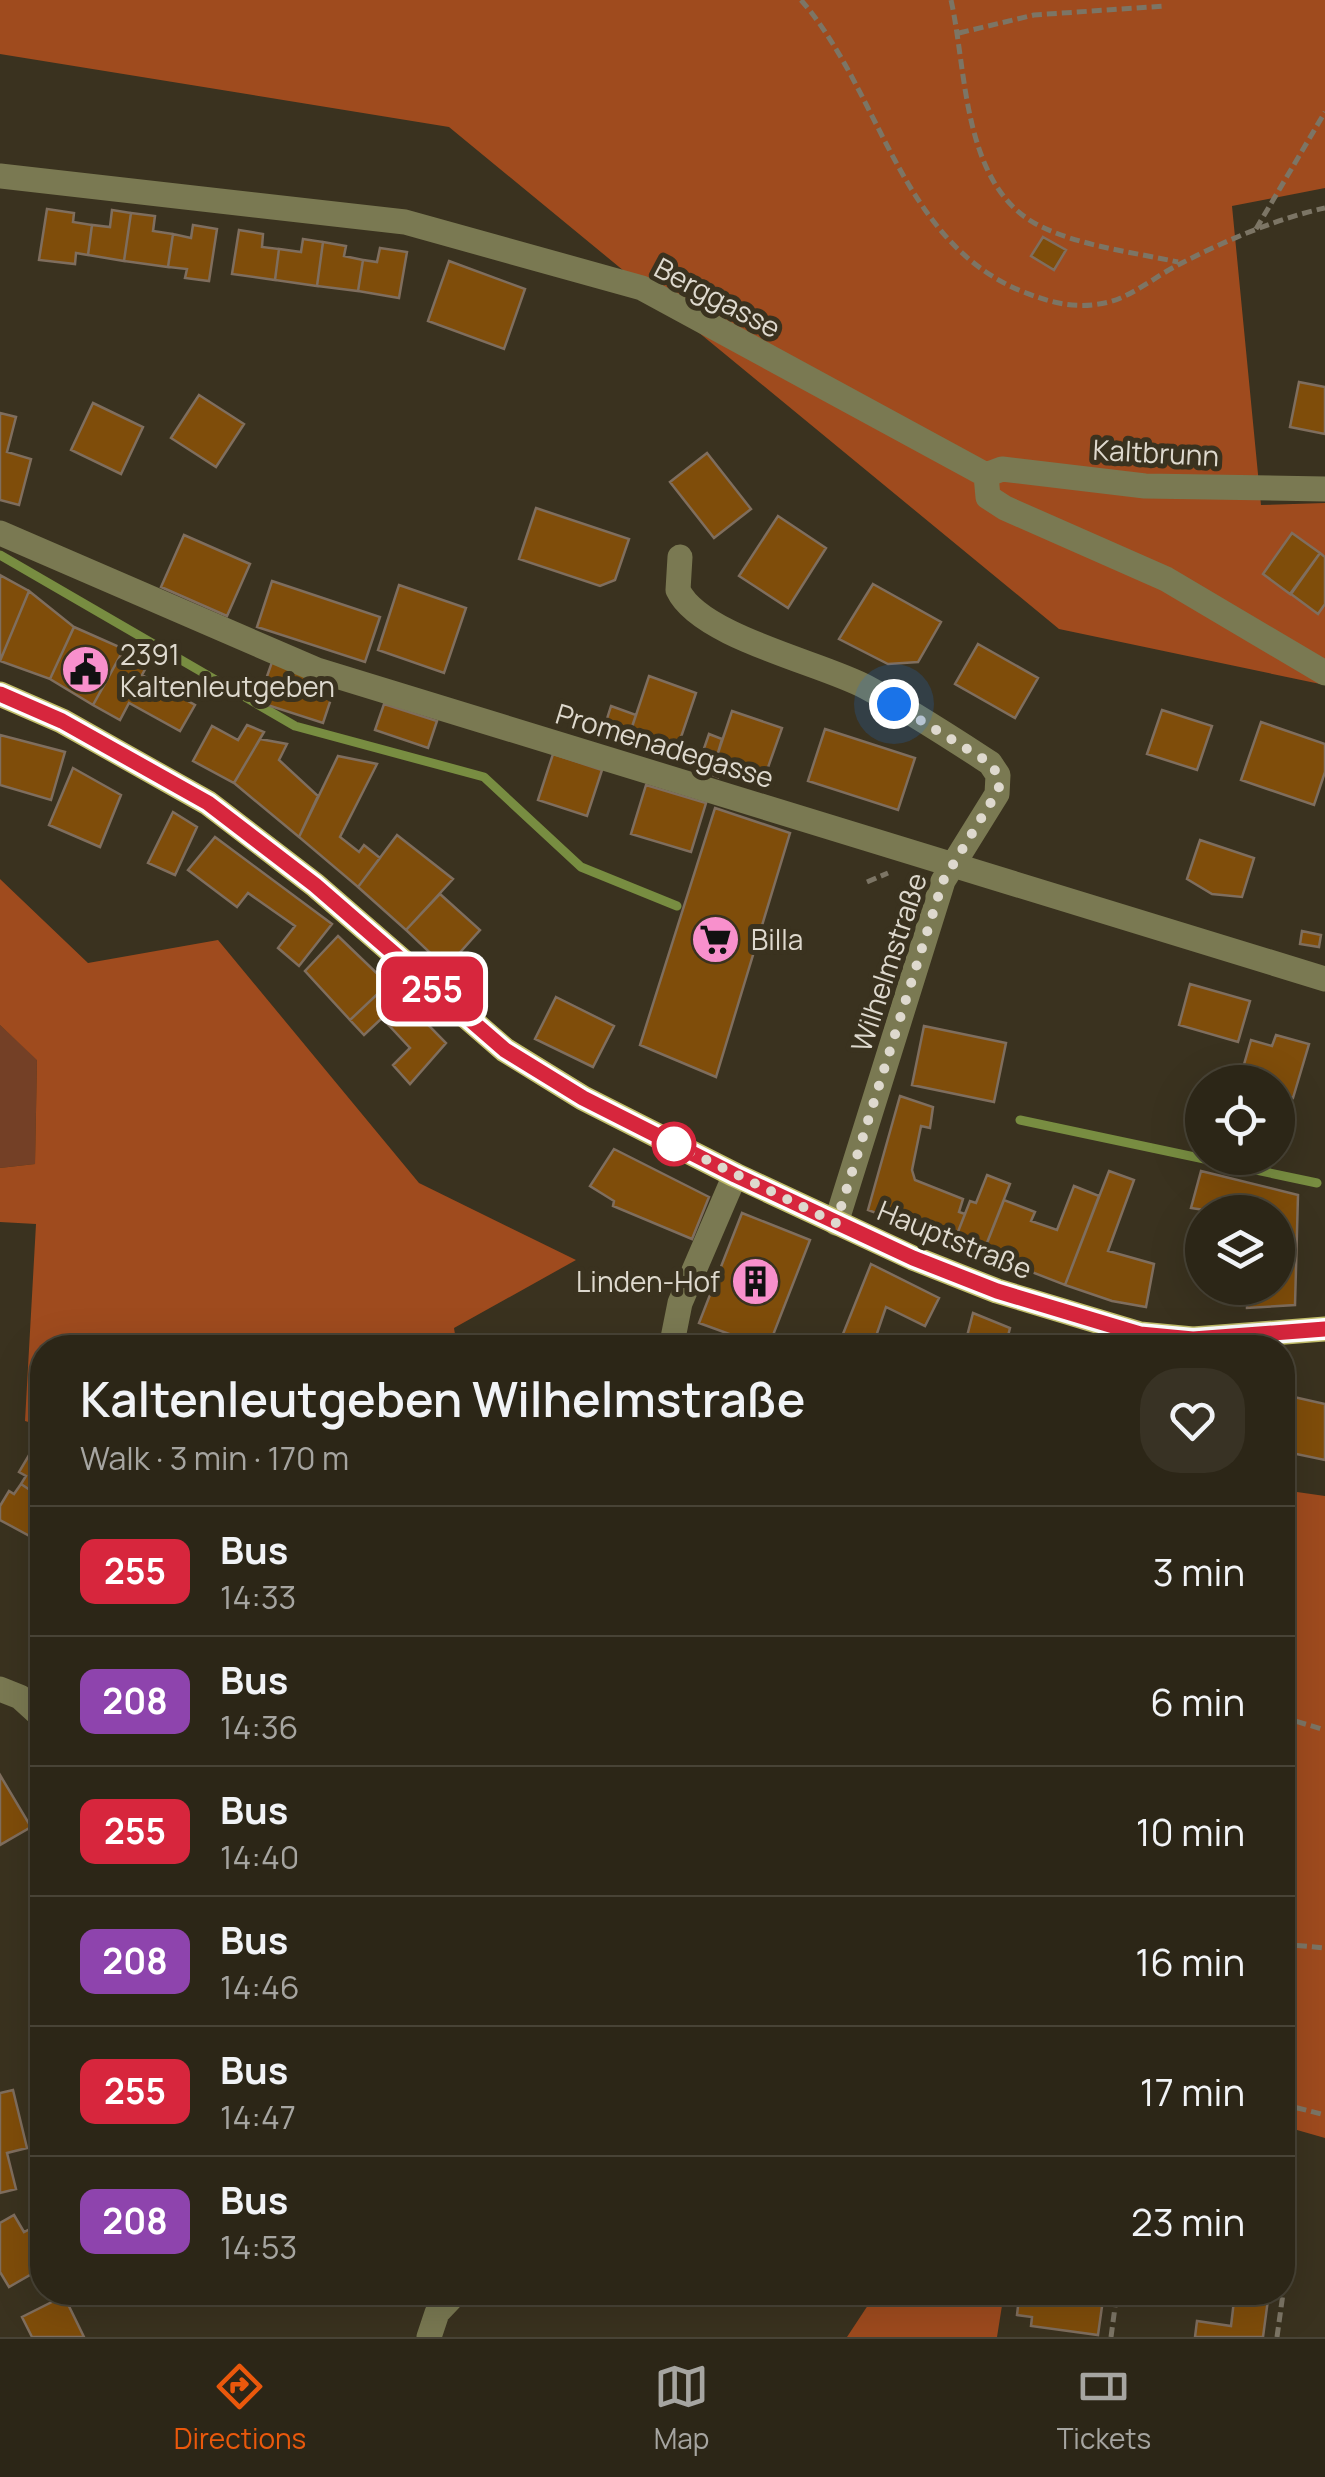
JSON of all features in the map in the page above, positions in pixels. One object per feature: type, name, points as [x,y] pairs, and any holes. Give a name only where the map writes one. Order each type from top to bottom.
[{"type":"main road","name":"Hauptstraße","points":[[0,694],[62,721],[208,803],[315,885],[505,1050],[583,1098],[836,1223],[997,1291],[1151,1335]]},
{"type":"main road","name":"Hauptstraße","points":[[1246,1335],[1325,1329]]},
{"type":"street","name":"Berggasse","points":[[0,176],[405,222],[642,288],[986,475],[984,489],[1004,508],[1166,579],[1325,673]]},
{"type":"street","name":"Kaltbrunn","points":[[986,475],[1002,469],[1145,486],[1325,489]]},
{"type":"street","name":"Promenadegasse","points":[[0,533],[317,670],[1325,979]]},
{"type":"street","name":"Wilhelmstraße","points":[[680,556],[678,590],[702,614],[756,644],[864,686],[990,763],[998,775],[998,794],[943,881],[836,1223]]},
{"type":"street","points":[[674,1335],[680,1303],[735,1175]]},
{"type":"street","points":[[0,1689],[30,1707]]},
{"type":"street","points":[[429,2337],[437,2313],[445,2305]]},
{"type":"path","points":[[800,0],[853,74],[901,171],[937,230],[964,258],[998,281],[1059,306],[1111,302],[1181,263],[1325,208]]},
{"type":"path","points":[[951,0],[978,145],[1003,195],[1033,222],[1063,236],[1181,263]]},
{"type":"path","points":[[959,33],[1034,15],[1165,6]]},
{"type":"path","points":[[1254,232],[1325,112]]},
{"type":"path","points":[[1295,1721],[1325,1730]]},
{"type":"path","points":[[1295,1945],[1325,1948]]},
{"type":"path","points":[[1295,2107],[1325,2115]]},
{"type":"path","points":[[1111,2337],[1115,2305]]},
{"type":"path","points":[[1277,2337],[1281,2305]]},
{"type":"shaded area","points":[[0,0],[1325,0],[1325,188],[1232,206],[1261,505],[1325,503],[1325,685],[1059,629],[449,127],[0,54]]},
{"type":"shaded area","points":[[0,879],[88,963],[218,940],[419,1183],[576,1260],[454,1328],[455,1335],[30,1335],[30,1422],[25,1421],[36,1224],[0,1222],[0,1168],[35,1164],[37,1060],[0,1025]]},
{"type":"shaded area","points":[[0,1025],[37,1059],[35,1164],[0,1168]]},
{"type":"shaded area","points":[[1295,1492],[1325,1496],[1325,2138],[1295,2129]]},
{"type":"shaded area","points":[[868,2305],[1002,2305],[997,2337],[847,2337]]},
{"type":"building","points":[[47,209],[74,213],[73,222],[92,225],[88,255],[76,253],[75,264],[39,260]]},
{"type":"building","points":[[112,210],[131,213],[124,261],[88,255],[92,225],[110,227]]},
{"type":"building","points":[[131,213],[155,216],[153,231],[173,234],[168,267],[124,261]]},
{"type":"building","points":[[193,225],[217,229],[209,281],[185,278],[187,269],[168,267],[173,234],[191,238]]},
{"type":"building","points":[[239,230],[263,234],[262,247],[279,249],[275,280],[232,274]]},
{"type":"building","points":[[1043,237],[1066,250],[1054,270],[1031,256]]},
{"type":"building","points":[[303,239],[323,242],[317,286],[275,280],[279,249],[301,252]]},
{"type":"building","points":[[323,242],[346,246],[344,256],[363,260],[358,291],[317,286]]},
{"type":"building","points":[[380,248],[407,252],[399,298],[358,291],[363,260],[377,262]]},
{"type":"building","points":[[449,261],[525,289],[504,349],[428,321]]},
{"type":"building","points":[[1299,382],[1325,387],[1325,434],[1290,427]]},
{"type":"building","points":[[199,395],[244,424],[216,467],[171,438]]},
{"type":"building","points":[[93,403],[143,427],[121,474],[71,450]]},
{"type":"building","points":[[0,413],[16,417],[7,452],[31,459],[19,505],[0,500]]},
{"type":"building","points":[[707,453],[751,509],[714,538],[670,482]]},
{"type":"building","points":[[536,508],[629,539],[615,580],[600,586],[519,559]]},
{"type":"building","points":[[778,516],[826,548],[788,608],[739,576]]},
{"type":"building","points":[[1292,533],[1320,553],[1290,594],[1263,574]]},
{"type":"building","points":[[184,535],[250,564],[227,616],[161,587]]},
{"type":"building","points":[[1320,553],[1325,557],[1325,604],[1318,614],[1291,594]]},
{"type":"building","points":[[0,575],[29,591],[0,661]]},
{"type":"building","points":[[272,581],[380,617],[365,662],[257,627]]},
{"type":"building","points":[[873,584],[941,622],[918,662],[888,664],[839,639]]},
{"type":"building","points":[[399,585],[466,608],[444,673],[378,650]]},
{"type":"building","points":[[29,591],[74,627],[50,679],[0,661]]},
{"type":"building","points":[[74,627],[124,649],[93,705],[50,679]]},
{"type":"building","points":[[978,644],[1038,678],[1015,718],[955,684]]},
{"type":"building","points":[[124,649],[149,662],[142,675],[195,705],[180,731],[129,703],[120,720],[93,705]]},
{"type":"building","points":[[272,662],[336,684],[323,723],[258,702]]},
{"type":"building","points":[[649,676],[696,693],[677,749],[630,733]]},
{"type":"building","points":[[384,704],[437,721],[428,748],[375,730]]},
{"type":"building","points":[[611,706],[636,715],[625,747],[601,738]]},
{"type":"building","points":[[1162,710],[1212,726],[1197,770],[1147,754]]},
{"type":"building","points":[[732,711],[782,728],[766,773],[717,756]]},
{"type":"building","points":[[1261,722],[1325,744],[1325,772],[1314,805],[1241,780]]},
{"type":"building","points":[[247,725],[264,732],[234,783],[193,761],[212,726],[238,740]]},
{"type":"building","points":[[825,729],[915,758],[898,810],[808,781]]},
{"type":"building","points":[[709,734],[722,739],[717,756],[724,758],[718,777],[697,769]]},
{"type":"building","points":[[0,735],[65,752],[51,800],[0,785]]},
{"type":"building","points":[[260,739],[287,744],[279,760],[318,796],[299,837],[234,783]]},
{"type":"building","points":[[553,754],[602,770],[587,816],[538,800]]},
{"type":"building","points":[[338,756],[377,764],[340,837],[359,852],[364,845],[380,858],[358,887],[299,837]]},
{"type":"building","points":[[73,768],[121,795],[100,847],[49,825]]},
{"type":"building","points":[[646,785],[706,803],[691,852],[631,834]]},
{"type":"building","name":"Billa","points":[[715,808],[790,833],[716,1077],[640,1045]]},
{"type":"building","points":[[173,812],[197,827],[175,875],[148,863]]},
{"type":"building","points":[[397,835],[453,879],[406,930],[358,887]]},
{"type":"building","points":[[215,837],[332,924],[299,966],[278,948],[295,926],[248,893],[237,907],[188,870]]},
{"type":"building","points":[[1200,840],[1254,858],[1242,897],[1212,894],[1187,879]]},
{"type":"building","points":[[440,894],[480,930],[446,968],[406,930]]},
{"type":"building","points":[[1302,931],[1321,935],[1319,947],[1300,944]]},
{"type":"building","points":[[338,936],[388,984],[350,1020],[305,971]]},
{"type":"building","points":[[388,984],[446,1043],[410,1084],[393,1065],[410,1048],[382,1018],[364,1035],[350,1020]]},
{"type":"building","points":[[1190,984],[1250,1001],[1238,1042],[1179,1025]]},
{"type":"building","points":[[556,997],[614,1026],[593,1067],[535,1039]]},
{"type":"building","points":[[924,1026],[1006,1043],[994,1102],[912,1085]]},
{"type":"building","points":[[1276,1035],[1309,1044],[1295,1091],[1295,1065],[1244,1065],[1251,1040],[1272,1046]]},
{"type":"building","points":[[900,1096],[933,1107],[930,1128],[921,1126],[912,1170],[915,1180],[963,1199],[959,1212],[965,1214],[954,1242],[868,1210]]},
{"type":"building","points":[[614,1149],[709,1197],[692,1239],[613,1206],[614,1201],[590,1186]]},
{"type":"building","points":[[1109,1171],[1134,1180],[1108,1251],[1154,1264],[1146,1307],[1112,1301],[1065,1285]]},
{"type":"building","points":[[987,1175],[1010,1184],[983,1253],[954,1242],[970,1201],[976,1203]]},
{"type":"building","points":[[1200,1175],[1217,1175],[1298,1195],[1295,1305],[1295,1195],[1195,1195]]},
{"type":"building","points":[[1074,1186],[1099,1196],[1065,1285],[983,1253],[1004,1200],[1035,1212],[1031,1221],[1057,1230]]},
{"type":"building","name":"Linden-Hof","points":[[742,1213],[810,1240],[773,1335],[732,1335],[699,1323]]},
{"type":"building","points":[[871,1264],[939,1298],[925,1326],[886,1307],[876,1335],[843,1335]]},
{"type":"building","points":[[1247,1305],[1295,1305],[1247,1308]]},
{"type":"building","points":[[973,1313],[1010,1328],[1008,1335],[967,1335]]},
{"type":"building","points":[[1295,1397],[1325,1404],[1325,1460],[1295,1454]]},
{"type":"building","points":[[30,1453],[30,1490],[21,1484],[26,1476],[19,1472]]},
{"type":"building","points":[[21,1484],[30,1490],[30,1536],[0,1520],[0,1506],[9,1491],[14,1494]]},
{"type":"building","points":[[0,1775],[30,1828],[0,1845]]},
{"type":"building","points":[[13,2090],[27,2148],[7,2153],[16,2189],[0,2193],[0,2093]]},
{"type":"building","points":[[14,2215],[24,2232],[30,2229],[30,2275],[9,2287],[0,2272],[0,2223]]},
{"type":"building","points":[[46,2305],[68,2305],[84,2337],[32,2337],[22,2317]]},
{"type":"building","points":[[1018,2305],[1102,2305],[1098,2335],[1031,2326],[1032,2317],[1017,2315]]},
{"type":"building","points":[[1233,2305],[1267,2305],[1263,2337],[1195,2337],[1197,2321],[1231,2326]]},
{"type":"waterway","points":[[0,555],[295,726],[484,777],[581,867],[677,906]]},
{"type":"waterway","points":[[1020,1120],[1317,1183]]},
{"type":"bus line","name":"255","points":[[0,694],[62,721],[208,803],[315,885],[472,1025],[539,1073],[583,1098],[913,1258],[997,1291],[1151,1335]]},
{"type":"bus line","name":"255","points":[[1268,1335],[1325,1329]]},
{"type":"place","name":"2391 Kaltenleutgeben","points":[[85,670]]},
{"type":"place","name":"Billa","points":[[716,939]]},
{"type":"place","name":"Linden-Hof","points":[[755,1281]]},
{"type":"route","points":[[674,1144],[836,1223],[943,881],[999,789],[998,775],[990,763],[894,704]]}]
